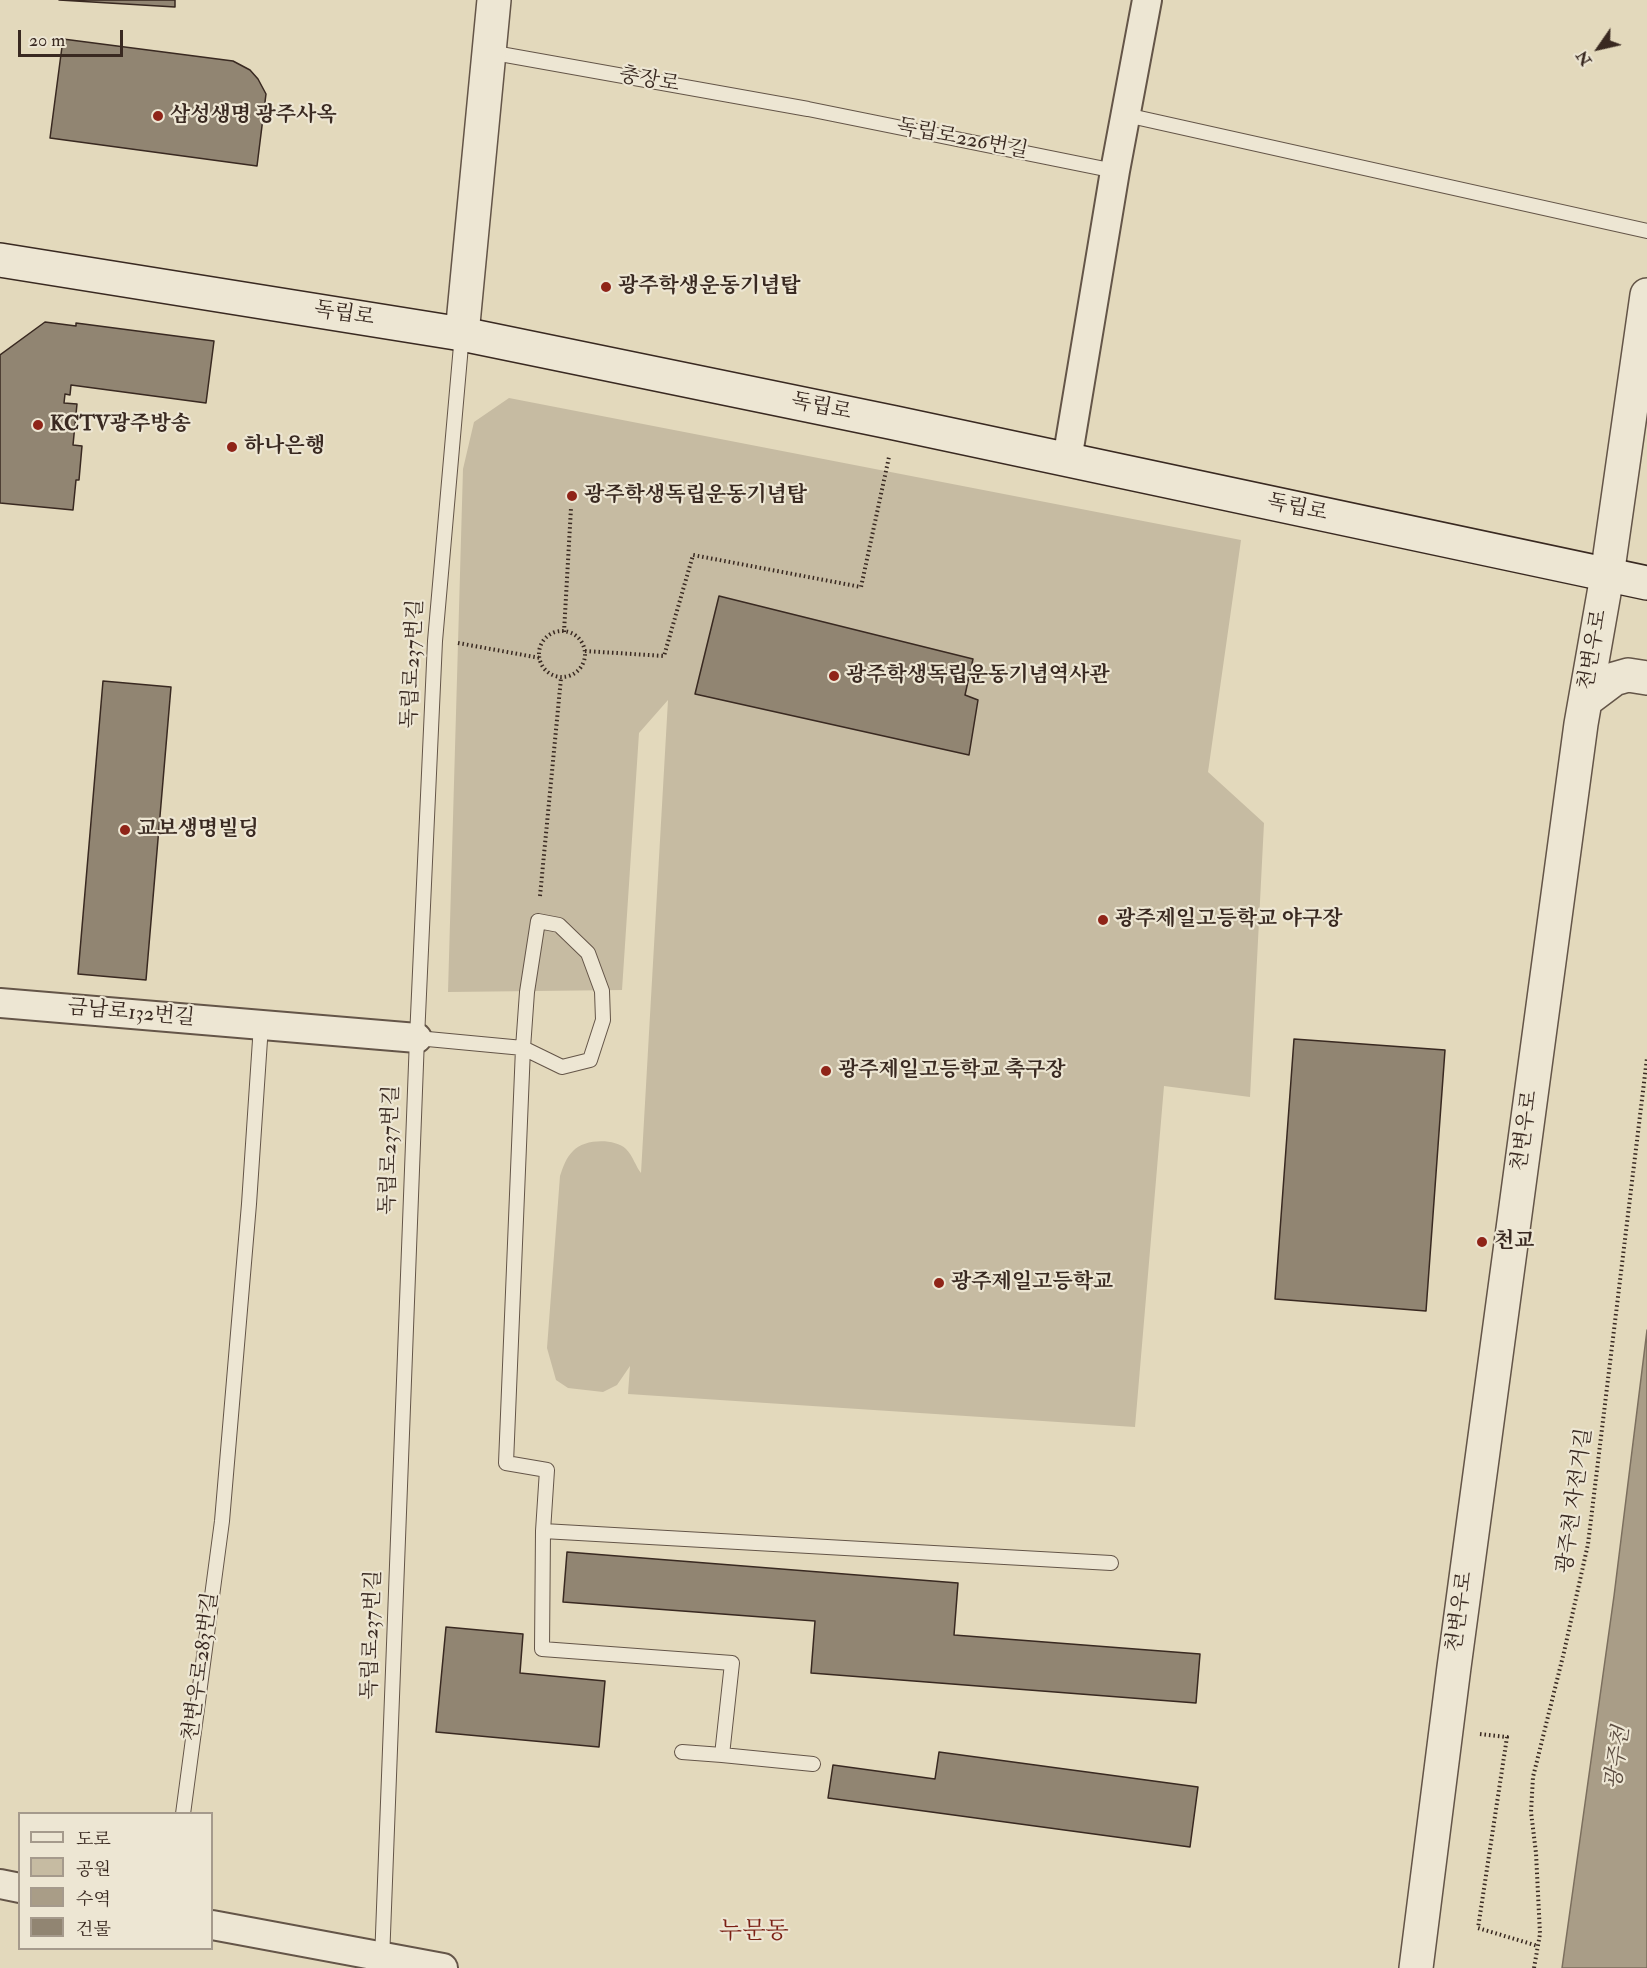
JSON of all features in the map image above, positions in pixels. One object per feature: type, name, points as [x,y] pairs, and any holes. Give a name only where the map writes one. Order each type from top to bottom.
[{"type":"street","points":[[462,334],[494,0]]},
{"type":"street","points":[[1067,460],[1115,171],[1147,0]]},
{"type":"street","name":"독립로","points":[[0,260],[462,334],[895,423],[1631,580]]},
{"type":"street","name":"천변우로","points":[[1416,1968],[1454,1667],[1586,700],[1631,580],[1647,295]]},
{"type":"street","points":[[1586,700],[1614,679],[1637,677]]},
{"type":"street","name":"금남로132번길","points":[[0,1003],[417,1038]]},
{"type":"street","points":[[0,1884],[18,1888]]},
{"type":"street","points":[[213,1925],[382,1963],[443,1968]]},
{"type":"lane","name":"충장로","points":[[489,52],[808,109]]},
{"type":"lane","name":"독립로226번길","points":[[808,109],[1115,171]]},
{"type":"lane","points":[[1126,115],[1647,231]]},
{"type":"lane","name":"독립로237번길","points":[[382,1963],[417,1038],[435,641],[462,334]]},
{"type":"lane","points":[[417,1038],[523,1048],[562,1067],[590,1060],[603,1020],[602,991],[588,953],[559,925],[538,921],[527,992],[523,1048],[506,1463],[546,1470],[542,1649],[732,1664],[723,1755]]},
{"type":"lane","name":"천변우로283번길","points":[[183,1812],[222,1521],[249,1204],[261,1024]]},
{"type":"lane","points":[[543,1531],[1111,1563]]},
{"type":"lane","points":[[682,1752],[813,1764]]},
{"type":"path","points":[[585,651],[664,656],[693,555],[861,587],[887,471],[895,423]]},
{"type":"path","points":[[564,632],[571,508]]},
{"type":"path","points":[[554,633],[574,634],[581,641],[585,651],[585,661],[579,670],[571,676],[561,678],[551,674],[543,667],[540,658],[540,648],[554,633]]},
{"type":"path","points":[[435,641],[540,658]]},
{"type":"path","points":[[538,921],[561,678]]},
{"type":"path","name":"광주천 자전거길","points":[[1534,1968],[1540,1934],[1536,1853],[1531,1812],[1533,1776],[1588,1544],[1647,1058]]},
{"type":"path","points":[[1507,1737],[1478,1928],[1538,1946]]},
{"type":"green space","points":[[509,398],[1241,540],[1208,772],[1264,823],[1250,1097],[1164,1086],[1135,1427],[628,1394],[630,1366],[617,1385],[603,1392],[568,1388],[556,1380],[547,1348],[560,1176],[564,1166],[578,1147],[599,1141],[621,1145],[631,1155],[641,1173],[668,700],[639,733],[622,990],[448,992],[463,469],[474,422]]},
{"type":"water","name":"광주천","points":[[1647,1330],[1647,1968],[1562,1968],[1614,1596]]},
{"type":"building","points":[[59,0],[175,0],[175,7]]},
{"type":"building","name":"삼성생명 광주사옥","points":[[63,39],[233,61],[250,70],[266,94],[257,166],[50,138]]},
{"type":"building","name":"KCTV광주방송","points":[[45,322],[76,326],[76,323],[214,341],[206,403],[71,385],[70,395],[65,394],[64,403],[77,404],[73,445],[82,446],[73,510],[0,503],[0,355]]},
{"type":"building","name":"광주학생독립운동기념역사관","points":[[719,596],[973,659],[965,695],[978,700],[969,755],[695,694]]},
{"type":"building","name":"교보생명빌딩","points":[[103,681],[171,687],[146,980],[78,974]]},
{"type":"building","points":[[1294,1039],[1445,1050],[1426,1311],[1275,1299]]},
{"type":"building","points":[[567,1552],[958,1583],[954,1635],[1200,1654],[1196,1703],[811,1673],[815,1621],[563,1602]]},
{"type":"building","points":[[446,1627],[523,1634],[520,1673],[605,1681],[599,1747],[436,1732]]},
{"type":"building","points":[[939,1752],[1198,1787],[1190,1847],[828,1798],[833,1765],[935,1779]]},
{"type":"place","name":"삼성생명 광주사옥","points":[[158,116]]},
{"type":"place","name":"광주학생운동기념탑","points":[[606,287]]},
{"type":"place","name":"KCTV광주방송","points":[[38,425]]},
{"type":"place","name":"하나은행","points":[[232,447]]},
{"type":"place","name":"광주학생독립운동기념탑","points":[[572,496]]},
{"type":"place","name":"광주학생독립운동기념역사관","points":[[834,676]]},
{"type":"place","name":"교보생명빌딩","points":[[125,830]]},
{"type":"place","name":"광주제일고등학교 야구장","points":[[1103,920]]},
{"type":"place","name":"광주제일고등학교 축구장","points":[[826,1071]]},
{"type":"place","name":"천교","points":[[1482,1242]]},
{"type":"place","name":"광주제일고등학교","points":[[939,1283]]},
{"type":"district","name":"누문동","points":[[754,1933]]}]
